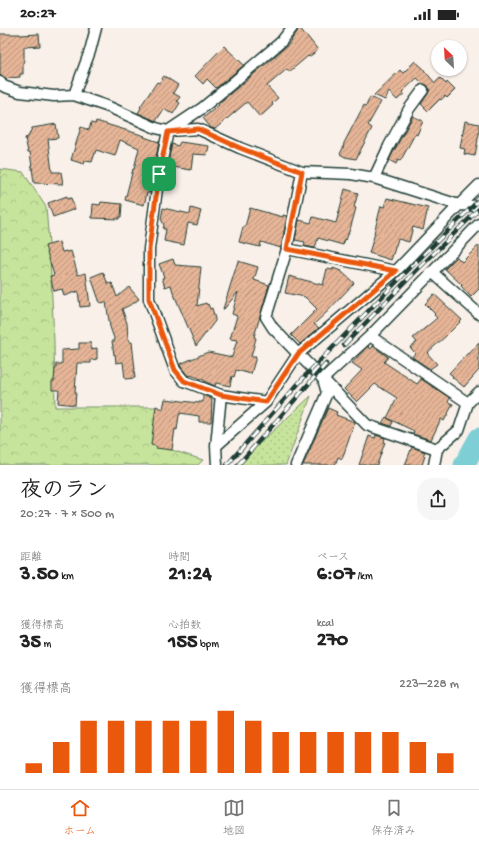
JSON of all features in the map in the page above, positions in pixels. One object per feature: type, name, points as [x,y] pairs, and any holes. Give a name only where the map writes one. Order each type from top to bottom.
[{"type":"street","points":[[74,95],[90,51],[96,28]]},
{"type":"street","points":[[266,402],[221,395],[184,381],[175,370],[149,299],[149,249],[159,174],[168,132],[201,110],[281,42],[292,28]]},
{"type":"street","points":[[0,82],[3,86],[20,92],[54,96],[74,95],[109,107],[168,132],[198,129],[240,148],[302,172],[351,174],[374,178],[459,205],[479,206]]},
{"type":"street","points":[[374,178],[409,109],[423,90]]},
{"type":"street","points":[[302,172],[287,249],[266,317],[273,328],[367,425],[437,449]]},
{"type":"street","points":[[216,446],[266,402],[298,354],[396,271],[479,185]]},
{"type":"street","points":[[323,378],[370,336],[479,224]]},
{"type":"street","points":[[287,249],[396,271]]},
{"type":"street","points":[[432,272],[479,314]]},
{"type":"street","points":[[370,336],[468,403]]},
{"type":"street","points":[[296,465],[327,393],[323,378]]},
{"type":"street","points":[[434,465],[437,449],[459,430],[468,403],[479,392]]},
{"type":"street","points":[[217,465],[216,446],[221,395]]},
{"type":"green space","points":[[0,169],[23,172],[46,207],[54,341],[55,407],[156,407],[153,444],[203,460],[198,465],[0,465]]},
{"type":"green space","points":[[311,396],[286,465],[236,465]]},
{"type":"building","points":[[298,28],[300,28],[318,50],[309,57],[308,56],[289,72],[287,69],[267,86],[278,98],[272,103],[273,105],[260,117],[247,102],[215,129],[211,128],[203,118],[292,41],[291,40]]},
{"type":"building","points":[[0,34],[39,34],[40,46],[24,47],[23,74],[20,74],[20,77],[8,78],[6,80],[3,76],[0,76]]},
{"type":"building","points":[[224,46],[244,65],[216,88],[207,79],[203,84],[195,76]]},
{"type":"building","points":[[415,61],[424,69],[435,83],[440,78],[446,84],[447,82],[455,90],[447,98],[445,96],[441,100],[440,99],[428,111],[421,104],[430,89],[417,78],[402,92],[404,94],[397,100],[389,92],[385,100],[374,95],[400,70],[403,73]]},
{"type":"building","points":[[164,76],[178,85],[173,93],[180,97],[177,101],[180,103],[173,114],[164,109],[156,121],[138,113],[141,108],[140,107],[157,82],[159,83]]},
{"type":"building","points":[[370,97],[381,102],[368,125],[372,128],[356,159],[345,157],[340,154],[344,143],[364,105],[366,106]]},
{"type":"building","points":[[413,116],[423,121],[417,135],[415,134],[401,160],[398,160],[396,164],[389,160]]},
{"type":"building","points":[[96,121],[145,136],[144,137],[159,142],[150,193],[147,193],[144,205],[125,200],[139,148],[120,140],[115,156],[96,150],[92,162],[85,161],[84,164],[71,160],[81,127],[89,130],[91,123],[95,124]]},
{"type":"building","points":[[465,121],[479,124],[475,156],[464,154],[465,149],[460,148]]},
{"type":"building","points":[[56,124],[58,138],[48,139],[52,172],[61,172],[63,184],[34,183],[30,152],[28,152],[25,138],[28,137],[32,128]]},
{"type":"building","points":[[180,142],[209,146],[207,155],[193,154],[191,170],[173,167],[172,171],[166,171],[172,144],[178,146]]},
{"type":"building","points":[[345,189],[358,193],[351,226],[343,245],[318,238],[315,248],[304,246],[305,242],[295,240],[299,220],[311,223],[313,217],[336,223]]},
{"type":"building","points":[[67,196],[67,199],[71,198],[75,209],[53,217],[48,203]]},
{"type":"building","points":[[387,198],[428,208],[423,230],[413,227],[409,242],[398,239],[391,260],[369,253],[381,206],[384,207]]},
{"type":"building","points":[[101,202],[122,204],[121,217],[119,217],[119,219],[92,218],[93,204],[100,205]]},
{"type":"building","points":[[163,208],[190,214],[191,208],[201,211],[197,225],[188,223],[184,245],[164,241],[166,229],[163,229],[164,225],[161,219]]},
{"type":"building","points":[[250,208],[283,217],[283,215],[287,216],[281,248],[261,242],[260,247],[239,242]]},
{"type":"building","points":[[59,242],[62,252],[71,251],[78,275],[86,273],[90,306],[80,307],[78,291],[64,296],[62,289],[54,291],[50,276],[54,275],[45,246]]},
{"type":"building","points":[[479,245],[479,289],[471,297],[461,286],[462,285],[445,269],[457,257],[462,262]]},
{"type":"building","points":[[173,259],[175,265],[201,267],[197,306],[206,303],[207,305],[208,304],[210,309],[212,308],[215,319],[196,346],[171,285],[165,287],[162,278],[164,277],[159,264]]},
{"type":"building","points":[[238,261],[258,267],[254,280],[269,285],[254,337],[256,338],[251,357],[256,357],[251,374],[236,370],[234,377],[232,376],[230,386],[216,383],[215,386],[204,380],[190,375],[188,376],[180,364],[208,352],[232,357],[237,340],[230,339],[237,316],[232,314],[238,292],[223,309]]},
{"type":"building","points":[[333,268],[341,271],[354,283],[314,324],[319,328],[300,344],[291,335],[317,309],[305,297],[285,293],[289,276],[323,285],[327,269],[333,270]]},
{"type":"building","points":[[103,272],[108,284],[112,283],[117,297],[129,287],[139,299],[122,309],[127,323],[128,339],[132,342],[135,378],[125,379],[123,362],[116,363],[112,341],[115,341],[110,327],[106,302],[100,303],[91,277]]},
{"type":"building","points":[[434,294],[462,320],[427,353],[437,364],[430,369],[412,357],[415,353],[410,347],[417,342],[413,338],[437,318],[425,304]]},
{"type":"building","points":[[79,343],[91,343],[91,349],[97,348],[97,359],[91,360],[91,363],[77,363],[75,405],[58,403],[59,390],[52,390],[52,381],[54,381],[56,364],[62,364],[62,350],[79,349]]},
{"type":"building","points":[[479,343],[479,370],[464,387],[449,373]]},
{"type":"building","points":[[368,346],[371,349],[373,346],[388,357],[384,362],[417,384],[421,379],[450,398],[448,402],[453,404],[444,421],[441,419],[431,440],[413,434],[414,431],[387,418],[397,398],[375,384],[357,402],[344,389],[362,370],[352,363]]},
{"type":"building","points":[[203,395],[212,399],[211,422],[199,422],[199,416],[180,413],[177,430],[175,429],[172,450],[156,448],[156,446],[151,445],[156,406],[163,409],[165,399],[199,403],[203,402]]},
{"type":"building","points":[[328,408],[337,412],[336,415],[355,422],[342,459],[338,457],[335,465],[303,465]]},
{"type":"building","points":[[386,417],[393,422],[391,426],[382,423]]},
{"type":"building","points":[[376,435],[385,438],[377,465],[359,465],[369,436],[375,438]]},
{"type":"building","points":[[412,447],[425,452],[423,455],[425,456],[422,465],[405,465]]},
{"type":"waterway","points":[[464,465],[479,438]]},
{"type":"railway","points":[[227,465],[306,375],[412,266],[479,200]]},
{"type":"railway","points":[[344,345],[479,209]]},
{"type":"railway","points":[[238,465],[326,364]]},
{"type":"route","points":[[198,129],[240,148],[302,172],[287,249],[396,271],[298,354],[266,402],[221,395],[184,381],[175,370],[149,299],[149,249],[159,174],[168,132],[198,129]]}]
